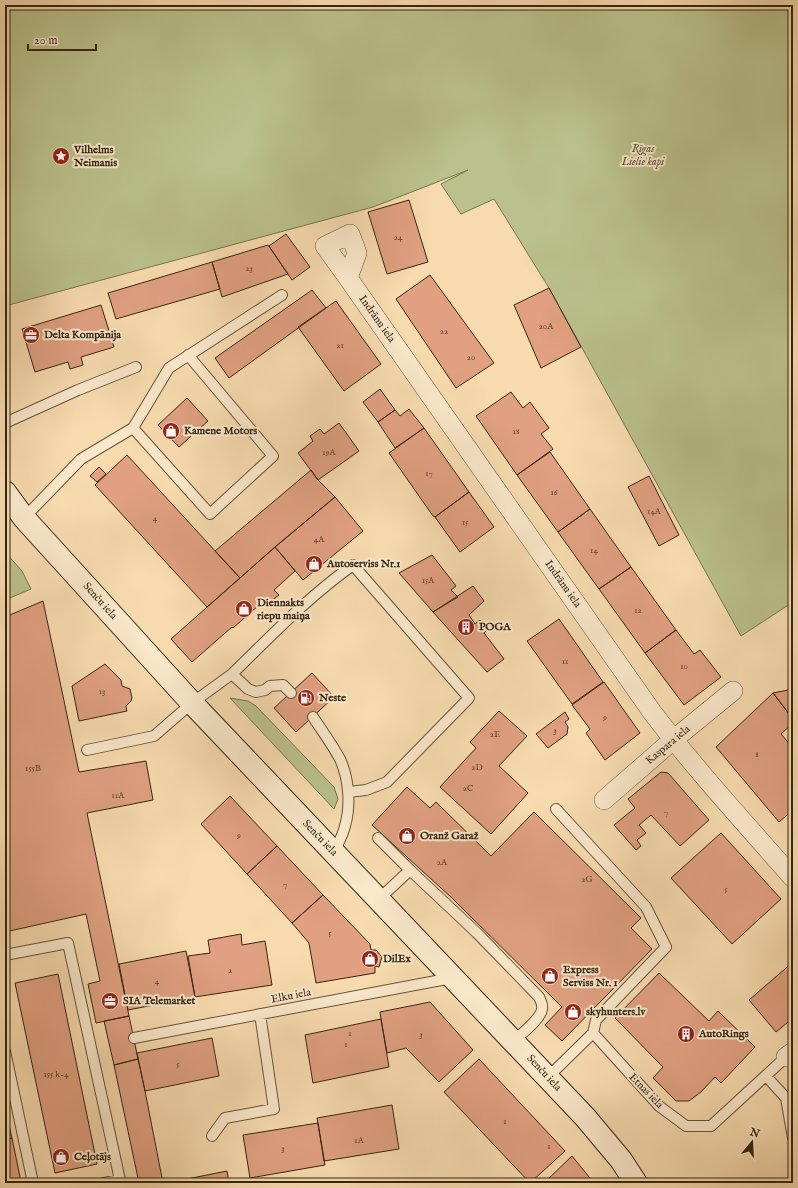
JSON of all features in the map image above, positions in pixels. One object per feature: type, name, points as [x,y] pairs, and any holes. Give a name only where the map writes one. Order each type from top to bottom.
[{"type":"main road","name":"Senču iela","points":[[5,492],[24,518],[192,702],[548,1077],[589,1122],[620,1160],[636,1183]]},
{"type":"street","name":"Indrānu iela","points":[[348,278],[652,712],[699,772],[793,878]]},
{"type":"street","name":"Kaspara iela","points":[[604,800],[673,740],[733,692]]},
{"type":"lane","points":[[24,518],[81,459],[133,428],[169,368],[282,295]]},
{"type":"lane","points":[[133,428],[210,514],[273,456],[188,355]]},
{"type":"lane","points":[[5,423],[78,390],[136,367]]},
{"type":"lane","points":[[87,750],[154,736],[192,702],[232,674],[288,619],[330,582],[353,565],[469,698],[387,782],[366,790],[348,792]]},
{"type":"lane","points":[[232,674],[248,690],[256,692],[265,690],[270,686],[283,685],[291,693]]},
{"type":"lane","points":[[313,717],[340,759],[346,776],[348,810],[345,828],[334,852]]},
{"type":"lane","points":[[548,1077],[593,1033],[596,1020],[666,947],[646,907],[556,809]]},
{"type":"lane","points":[[378,838],[477,933],[539,997],[542,1003],[542,1011],[514,1041]]},
{"type":"lane","points":[[378,899],[410,870]]},
{"type":"lane","points":[[5,955],[68,943],[120,1180],[104,1183]]},
{"type":"lane","name":"Elku iela","points":[[134,1038],[453,977]]},
{"type":"lane","points":[[212,1136],[225,1118],[274,1109],[260,1014]]},
{"type":"lane","name":"Etnas iela","points":[[593,1033],[659,1106],[686,1126],[711,1126],[790,1054]]},
{"type":"lane","points":[[5,1051],[33,1183]]},
{"type":"lane","points":[[766,1076],[786,1098],[793,1138]]},
{"type":"green space","name":"Rīgas Lielie kapi","points":[[5,5],[793,5],[793,602],[741,636],[549,288],[494,199],[461,214],[441,184],[468,170],[373,207],[5,306]]},
{"type":"green space","points":[[5,552],[22,571],[31,589],[5,600]]},
{"type":"green space","points":[[230,698],[248,701],[256,706],[334,787],[338,799],[334,809]]},
{"type":"building","points":[[409,200],[428,262],[387,274],[368,212]]},
{"type":"building","points":[[286,234],[310,267],[292,280],[269,246]]},
{"type":"building","points":[[268,245],[288,274],[222,297],[212,262]]},
{"type":"building","points":[[212,262],[220,289],[116,319],[108,293]]},
{"type":"building","points":[[430,275],[494,363],[456,388],[396,299]]},
{"type":"building","points":[[549,288],[581,347],[541,368],[514,305]]},
{"type":"building","points":[[312,290],[326,308],[229,378],[215,358]]},
{"type":"building","points":[[336,301],[381,364],[344,391],[298,327]]},
{"type":"building","points":[[101,305],[114,347],[81,357],[83,365],[70,369],[68,362],[35,372],[22,329]]},
{"type":"building","points":[[380,389],[395,410],[378,422],[363,402]]},
{"type":"building","points":[[511,392],[523,408],[530,402],[549,428],[541,434],[553,449],[517,475],[476,416]]},
{"type":"building","points":[[187,398],[208,421],[179,447],[158,425]]},
{"type":"building","points":[[409,409],[424,428],[395,448],[378,422],[395,410],[400,416]]},
{"type":"building","points":[[339,423],[359,451],[318,480],[298,453],[313,441],[310,436],[320,429],[324,434]]},
{"type":"building","points":[[424,428],[469,492],[435,517],[389,453]]},
{"type":"building","points":[[550,452],[590,509],[558,532],[517,475]]},
{"type":"building","points":[[127,455],[240,578],[207,607],[95,485]]},
{"type":"building","points":[[99,467],[106,474],[97,482],[90,476]]},
{"type":"building","points":[[311,470],[318,480],[335,497],[240,578],[215,551]]},
{"type":"building","points":[[649,476],[679,535],[659,546],[628,487]]},
{"type":"building","points":[[469,492],[494,527],[460,552],[435,517]]},
{"type":"building","points":[[335,497],[363,531],[303,580],[275,547]]},
{"type":"building","points":[[590,509],[631,567],[599,589],[558,532]]},
{"type":"building","points":[[275,547],[295,571],[274,590],[279,595],[269,603],[265,598],[233,628],[232,627],[192,662],[171,639]]},
{"type":"building","points":[[432,555],[456,586],[451,590],[458,597],[433,612],[399,573]]},
{"type":"building","points":[[631,567],[676,630],[645,653],[599,589]]},
{"type":"building","name":"POGA","points":[[473,586],[484,601],[469,615],[475,624],[480,620],[487,630],[484,633],[504,659],[487,672],[433,612]]},
{"type":"building","points":[[43,601],[79,772],[146,761],[153,800],[87,813],[129,1016],[96,1023],[88,984],[100,981],[86,914],[5,932],[5,675],[7,675],[5,664],[5,617]]},
{"type":"building","points":[[559,619],[603,682],[572,704],[527,641]]},
{"type":"building","points":[[676,630],[694,654],[700,650],[721,677],[684,705],[645,653]]},
{"type":"building","points":[[105,664],[121,680],[122,686],[130,689],[132,698],[126,706],[127,711],[79,721],[72,686]]},
{"type":"building","points":[[312,673],[334,697],[296,732],[274,708]]},
{"type":"building","points":[[604,682],[640,733],[605,760],[586,733],[590,729],[572,705]]},
{"type":"building","points":[[793,689],[793,719],[773,693]]},
{"type":"building","points":[[773,693],[793,719],[793,723],[781,734],[793,748],[793,760],[788,764],[793,769],[793,810],[779,822],[716,747]]},
{"type":"building","points":[[499,711],[527,736],[499,766],[528,793],[491,834],[440,787],[476,748],[470,742]]},
{"type":"building","points":[[565,712],[569,719],[565,722],[568,727],[567,734],[548,748],[536,734]]},
{"type":"building","points":[[661,772],[668,773],[709,820],[680,846],[651,815],[639,825],[646,833],[637,840],[641,846],[636,850],[614,825],[635,808],[628,799]]},
{"type":"building","points":[[407,787],[430,808],[436,802],[491,856],[534,812],[641,918],[631,928],[652,949],[562,1041],[545,1025],[562,1007],[453,899],[372,825]]},
{"type":"building","points":[[230,796],[277,846],[247,874],[201,824]]},
{"type":"building","points":[[721,833],[781,899],[732,944],[671,878]]},
{"type":"building","points":[[277,846],[323,895],[292,923],[247,874]]},
{"type":"building","points":[[323,895],[370,944],[371,950],[376,950],[382,957],[379,967],[375,966],[375,973],[316,983],[309,943],[292,923]]},
{"type":"building","points":[[241,934],[242,945],[265,941],[272,985],[195,997],[188,956],[210,953],[208,940]]},
{"type":"building","points":[[186,951],[195,997],[128,1010],[119,964]]},
{"type":"building","points":[[793,962],[793,1018],[776,1032],[749,1000]]},
{"type":"building","name":"AutoRings","points":[[659,973],[709,1021],[718,1011],[755,1047],[721,1083],[715,1077],[701,1092],[689,1101],[676,1101],[653,1078],[663,1067],[615,1018]]},
{"type":"building","points":[[58,974],[97,1164],[55,1173],[15,983]]},
{"type":"building","points":[[430,1002],[473,1050],[439,1082],[406,1048],[387,1053],[380,1012]]},
{"type":"building","points":[[129,1016],[138,1059],[114,1065],[104,1021]]},
{"type":"building","points":[[381,1019],[389,1067],[313,1083],[305,1035]]},
{"type":"building","points":[[212,1038],[219,1076],[145,1091],[137,1053]]},
{"type":"building","points":[[138,1059],[163,1183],[139,1183],[114,1065]]},
{"type":"building","points":[[479,1059],[565,1151],[530,1183],[444,1092]]},
{"type":"building","points":[[392,1105],[399,1149],[324,1161],[317,1118]]},
{"type":"building","points":[[5,1108],[12,1138],[5,1140]]},
{"type":"building","points":[[318,1123],[325,1165],[250,1178],[243,1135]]},
{"type":"building","points":[[12,1138],[21,1182],[5,1183],[5,1140]]},
{"type":"building","points":[[572,1156],[594,1183],[544,1183]]},
{"type":"building","points":[[227,1171],[229,1183],[187,1183],[187,1179]]},
{"type":"place","name":"Vilhelms Neimanis","points":[[61,156]]},
{"type":"place","name":"Delta Kompānija","points":[[31,335]]},
{"type":"place","name":"Kamene Motors","points":[[171,431]]},
{"type":"place","name":"Autoserviss Nr.1","points":[[314,564]]},
{"type":"place","name":"Diennakts riepu maiņa","points":[[244,609]]},
{"type":"place","name":"POGA","points":[[466,627]]},
{"type":"place","name":"Neste","points":[[306,698]]},
{"type":"place","name":"Oranž Garaž","points":[[407,836]]},
{"type":"place","name":"DilEx","points":[[370,959]]},
{"type":"place","name":"Express Serviss Nr. 1","points":[[550,976]]},
{"type":"place","name":"SIA Telemarket","points":[[110,1001]]},
{"type":"place","name":"skyhunters.lv","points":[[573,1012]]},
{"type":"place","name":"AutoRings","points":[[686,1034]]},
{"type":"place","name":"Ceļotājs","points":[[61,1157]]}]
